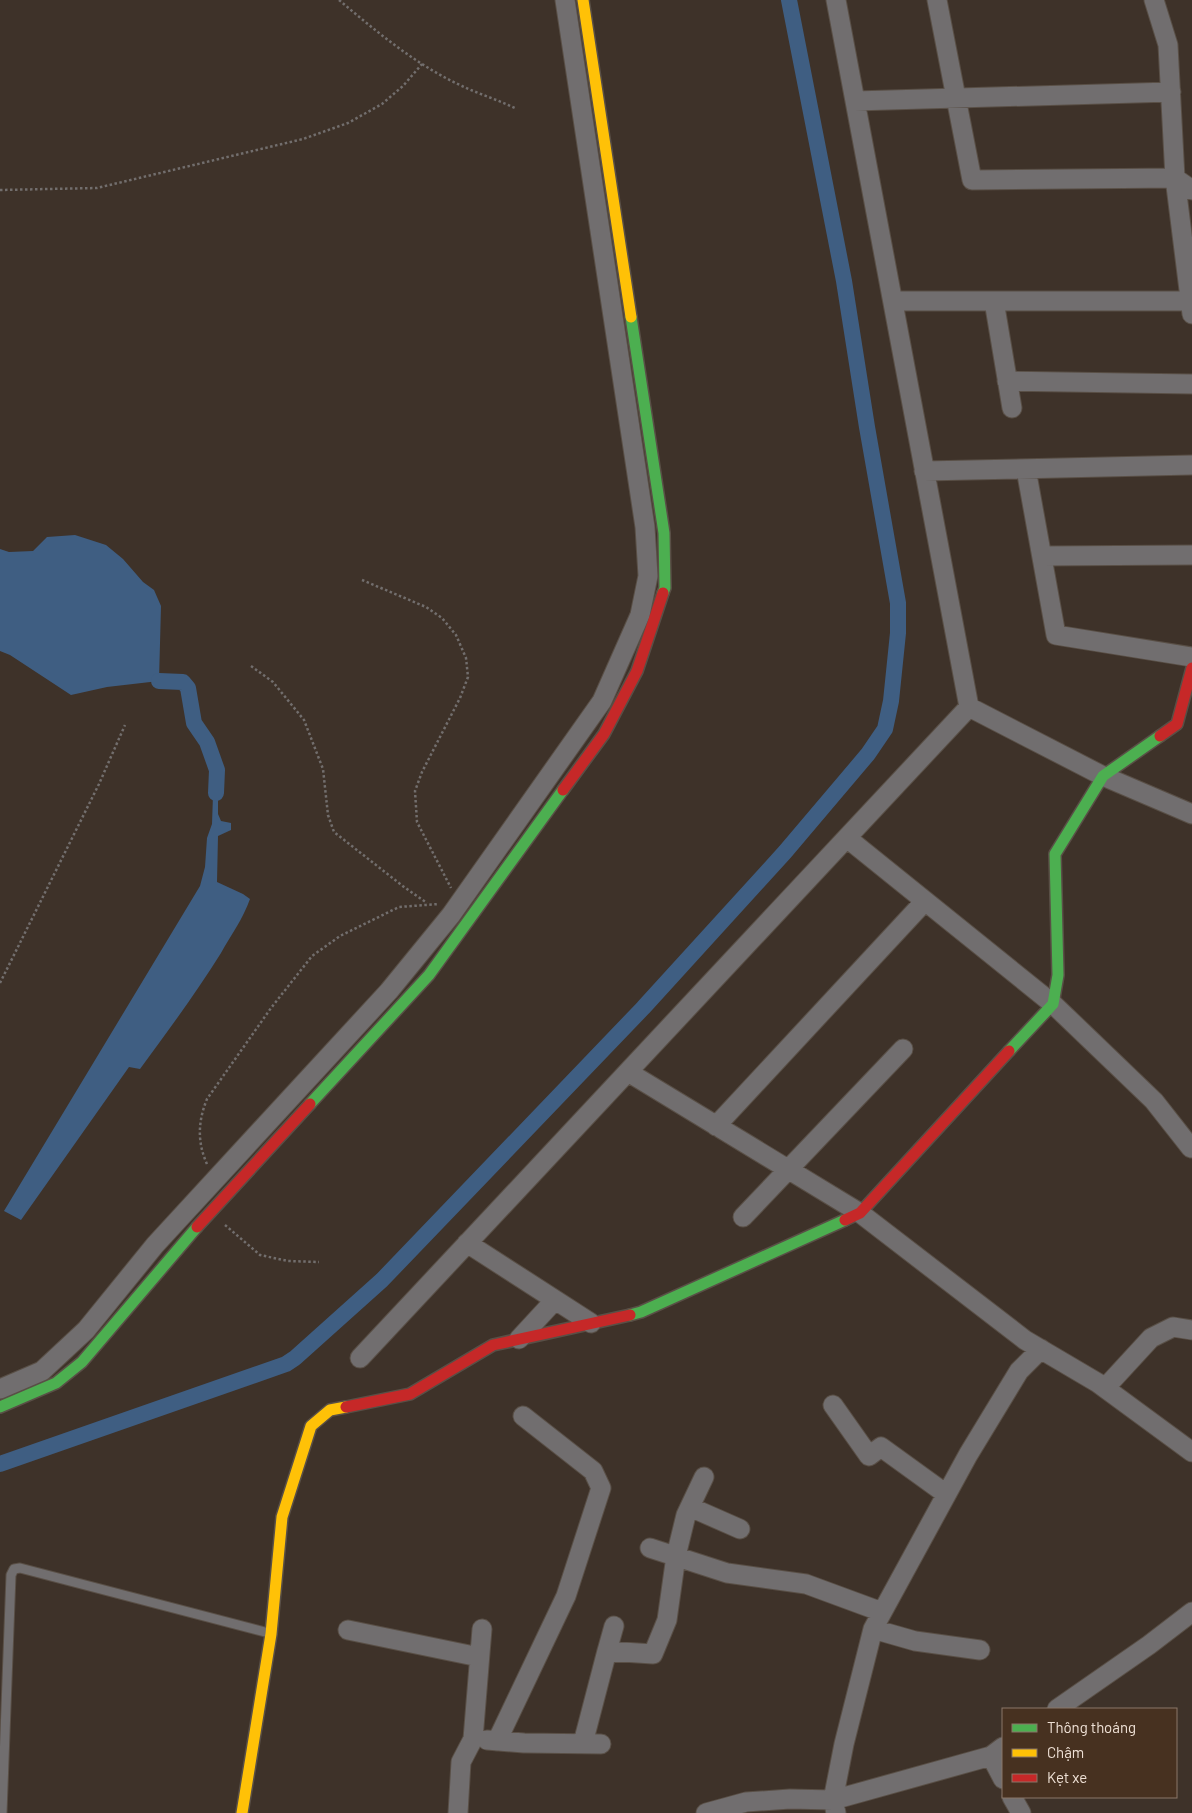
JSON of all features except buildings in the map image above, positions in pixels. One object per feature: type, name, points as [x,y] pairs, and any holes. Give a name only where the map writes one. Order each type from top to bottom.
[{"type":"street","points":[[564,0],[647,479]]},
{"type":"street","points":[[0,1389],[42,1371],[86,1330],[155,1245],[221,1187],[389,992],[466,910],[602,701],[640,615],[648,576],[645,527],[647,479],[583,0]]},
{"type":"street","points":[[836,0],[969,707]]},
{"type":"street","points":[[937,0],[972,180],[1175,178],[1192,190]]},
{"type":"street","points":[[893,301],[994,301],[1191,308],[1175,178],[1168,45],[1154,0]]},
{"type":"street","points":[[855,101],[1170,92]]},
{"type":"street","points":[[994,301],[1012,408]]},
{"type":"street","points":[[1007,381],[1192,384]]},
{"type":"street","points":[[924,471],[1192,465]]},
{"type":"street","points":[[1026,468],[1056,635],[1192,657]]},
{"type":"street","points":[[1042,556],[1192,555]]},
{"type":"street","points":[[242,1813],[271,1634],[282,1518],[311,1426],[330,1410],[410,1394],[493,1345],[641,1312],[860,1213],[1052,1004],[1058,976],[1055,854],[1103,776],[1178,724],[1192,668]]},
{"type":"street","points":[[969,707],[1103,776],[1192,814]]},
{"type":"street","points":[[360,1358],[969,707]]},
{"type":"street","points":[[847,838],[1052,1004],[1154,1101],[1191,1148]]},
{"type":"street","points":[[716,1126],[925,901]]},
{"type":"street","points":[[743,1217],[903,1049]]},
{"type":"street","points":[[628,1072],[860,1213],[1025,1340],[1105,1388],[1192,1452]]},
{"type":"street","points":[[0,1407],[56,1384],[82,1362],[211,1212],[221,1187]]},
{"type":"street","points":[[468,1243],[590,1323]]},
{"type":"street","points":[[519,1339],[555,1300]]},
{"type":"street","points":[[1105,1388],[1151,1338],[1173,1327],[1192,1330]]},
{"type":"street","points":[[835,1806],[844,1744],[872,1629],[968,1455],[1019,1372],[1040,1349]]},
{"type":"street","points":[[833,1405],[869,1456],[881,1447],[946,1494]]},
{"type":"street","points":[[497,1741],[566,1596],[601,1488],[593,1471],[522,1416]]},
{"type":"street","points":[[607,1650],[653,1654],[667,1620],[676,1556],[686,1515],[704,1477]]},
{"type":"street","points":[[690,1506],[740,1529]]},
{"type":"street","points":[[650,1548],[728,1573],[806,1584],[882,1612]]},
{"type":"street","points":[[1058,1708],[1149,1645],[1192,1612]]},
{"type":"street","points":[[473,1739],[524,1743],[592,1743],[607,1650],[614,1626]]},
{"type":"street","points":[[458,1813],[461,1762],[473,1739],[482,1629]]},
{"type":"street","points":[[872,1629],[915,1641],[980,1650]]},
{"type":"street","points":[[348,1630],[480,1657]]},
{"type":"street","points":[[706,1813],[746,1802],[790,1799],[835,1806],[997,1751],[1002,1775]]},
{"type":"street","points":[[1013,1798],[1021,1813]]},
{"type":"lane","points":[[2,1813],[11,1575],[14,1569],[20,1568],[271,1634]]},
{"type":"path","points":[[339,0],[382,37],[422,64],[461,86],[515,108]]},
{"type":"path","points":[[0,190],[97,188],[303,139],[348,123],[382,104],[403,86],[422,64]]},
{"type":"path","points":[[362,580],[426,607],[442,618],[456,635],[466,658],[468,676],[460,698],[422,772],[415,791],[415,806],[420,829],[466,910]]},
{"type":"path","points":[[251,666],[273,682],[304,720],[323,768],[328,815],[334,832],[428,904]]},
{"type":"path","points":[[0,984],[95,793],[125,725]]},
{"type":"path","points":[[221,1187],[204,1157],[200,1134],[201,1115],[206,1099],[271,1008],[312,956],[340,936],[398,907],[428,904],[466,910]]},
{"type":"path","points":[[211,1212],[260,1255],[288,1261],[319,1262]]},
{"type":"water","points":[[75,535],[106,545],[123,559],[143,582],[154,590],[161,606],[159,681],[107,687],[71,695],[10,655],[0,651],[0,549],[9,552],[33,551],[47,537]]},
{"type":"water","points":[[218,793],[218,814],[221,821],[231,823],[231,830],[218,836],[217,882],[250,899],[247,906],[202,983],[140,1069],[129,1067],[21,1220],[4,1211],[200,886],[205,867],[207,838],[212,824],[213,795]]},
{"type":"waterway","points":[[0,1464],[286,1364],[295,1358],[382,1280],[643,1008],[785,852],[868,754],[885,729],[891,701],[898,633],[898,603],[844,281],[789,0]]},
{"type":"waterway","points":[[159,681],[183,682],[188,688],[194,723],[207,742],[217,770],[216,793]]},
{"type":"traffic: fast","points":[[631,317],[664,533],[665,588],[663,593]]},
{"type":"traffic: fast","points":[[1009,1051],[1053,1004],[1058,975],[1055,854],[1103,776],[1160,736]]},
{"type":"traffic: fast","points":[[310,1104],[429,975],[563,790]]},
{"type":"traffic: fast","points":[[630,1315],[641,1312],[845,1220]]},
{"type":"traffic: fast","points":[[0,1407],[56,1383],[82,1362],[197,1227]]},
{"type":"traffic: slow","points":[[583,0],[631,317]]},
{"type":"traffic: slow","points":[[242,1813],[271,1634],[282,1517],[311,1426],[330,1410],[346,1407]]},
{"type":"traffic: jam","points":[[563,790],[604,734],[637,671],[663,593]]},
{"type":"traffic: jam","points":[[1160,736],[1177,724],[1192,668]]},
{"type":"traffic: jam","points":[[845,1220],[860,1213],[1009,1051]]},
{"type":"traffic: jam","points":[[197,1227],[310,1104]]},
{"type":"traffic: jam","points":[[346,1407],[410,1394],[493,1345],[630,1315]]}]
